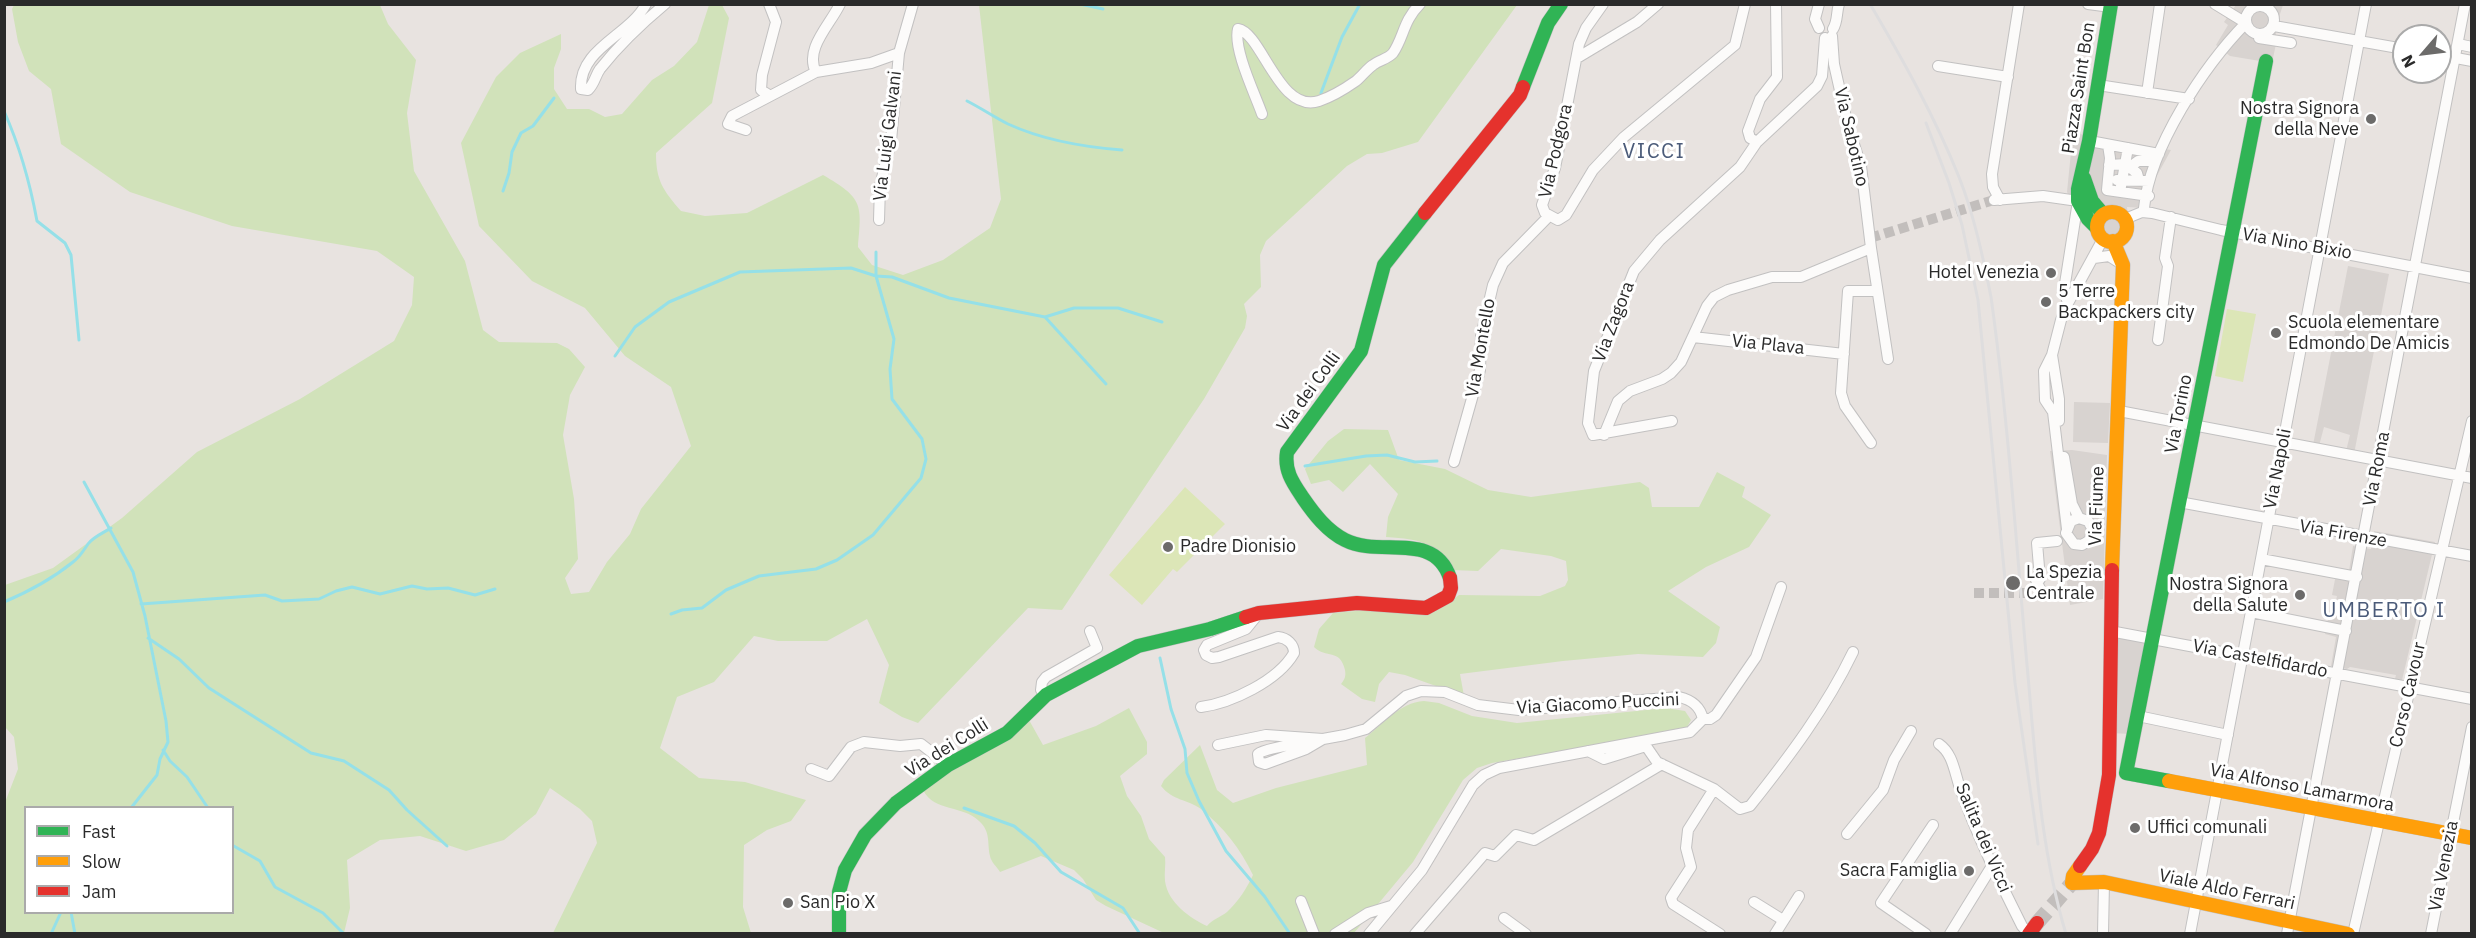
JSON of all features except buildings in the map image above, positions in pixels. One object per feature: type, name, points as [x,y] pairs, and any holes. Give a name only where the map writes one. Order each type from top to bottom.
[{"type":"street","points":[[646,4],[623,31],[604,43],[587,64],[580,77],[581,89],[588,90],[594,84],[597,72],[626,38],[665,4]]},
{"type":"street","points":[[769,4],[776,22],[762,75],[761,90],[769,95]]},
{"type":"street","points":[[816,72],[812,63],[816,44],[840,4]]},
{"type":"street","name":"Via Luigi Galvani","points":[[879,220],[880,186],[891,141],[899,52],[913,4]]},
{"type":"street","points":[[1263,114],[1240,52],[1236,35],[1238,29],[1244,30],[1250,36],[1260,54],[1291,95],[1302,101],[1318,101],[1357,80],[1374,64],[1392,53],[1412,13],[1420,4]]},
{"type":"street","name":"Via dei Colli","points":[[839,933],[839,892],[845,870],[865,835],[896,803],[948,765],[1016,727],[1046,695],[1138,646],[1210,629],[1259,613],[1357,603],[1426,608],[1442,602],[1452,591],[1447,567],[1436,555],[1422,548],[1347,542],[1327,527],[1311,510],[1295,486],[1285,460],[1287,452],[1360,351],[1384,265],[1520,95],[1548,23],[1561,4]]},
{"type":"street","name":"Via Podgora","points":[[1603,4],[1586,28],[1580,44],[1555,168],[1542,205],[1549,216],[1558,220],[1566,216],[1593,170],[1618,143],[1700,73],[1729,52],[1738,38],[1745,4]]},
{"type":"street","points":[[1577,58],[1637,22],[1658,4]]},
{"type":"street","points":[[1776,4],[1777,77],[1760,99],[1748,130],[1750,138],[1757,142],[1817,86],[1822,76],[1827,31],[1837,23],[1837,9]]},
{"type":"street","points":[[1819,4],[1815,19],[1827,31]]},
{"type":"street","points":[[2019,4],[1992,174],[1993,187],[1997,200],[2043,196],[2078,201]]},
{"type":"street","points":[[2088,4],[2111,6]]},
{"type":"street","points":[[2147,93],[2160,4]]},
{"type":"street","points":[[2215,4],[2246,23],[2254,35]]},
{"type":"street","name":"Via Napoli","points":[[2190,933],[2366,4]]},
{"type":"street","name":"Via Roma","points":[[2288,927],[2465,4]]},
{"type":"street","name":"Piazza Saint Bon","points":[[2078,201],[2078,189],[2083,174],[2111,6]]},
{"type":"street","points":[[2136,173],[2138,161],[2147,161],[2155,153],[2222,50],[2246,23],[2247,15],[2253,8],[2266,6],[2272,13],[2278,30],[2291,43]]},
{"type":"street","points":[[2266,61],[2278,30]]},
{"type":"street","points":[[2235,34],[2254,35],[2278,30],[2392,47]]},
{"type":"street","name":"Via Sabotino","points":[[1827,31],[1847,122],[1861,166],[1876,291],[1888,359]]},
{"type":"street","points":[[2458,44],[2472,47]]},
{"type":"street","name":"Via Luigi Galvani","points":[[746,130],[728,124],[732,116],[769,95],[816,72],[871,63],[899,52]]},
{"type":"street","points":[[2452,57],[2472,61]]},
{"type":"street","name":"Via Torino","points":[[2126,773],[2266,61]]},
{"type":"street","points":[[1938,66],[2008,77]]},
{"type":"street","points":[[2098,85],[2189,99]]},
{"type":"street","name":"Via Zagora","points":[[1604,435],[1593,435],[1588,423],[1594,370],[1634,271],[1660,240],[1740,167],[1757,142]]},
{"type":"street","name":"Piazza Saint Bon","points":[[2095,142],[2155,153]]},
{"type":"street","points":[[2118,146],[2136,173],[2147,196],[2144,208]]},
{"type":"street","name":"Piazza Saint Bon","points":[[2108,181],[2110,162],[2118,146]]},
{"type":"street","points":[[2122,179],[2154,166],[2155,153]]},
{"type":"street","points":[[2110,162],[2136,173]]},
{"type":"street","points":[[2136,173],[2122,179],[2108,181],[2107,190],[2147,196]]},
{"type":"street","name":"Piazza Saint Bon","points":[[2083,174],[2087,192],[2103,214]]},
{"type":"street","points":[[2120,192],[2122,179]]},
{"type":"street","points":[[2078,201],[2088,219],[2109,235]]},
{"type":"street","points":[[2068,303],[2064,290],[2078,201]]},
{"type":"street","points":[[2079,518],[2072,504],[2053,406],[2044,400],[2044,371],[2052,355],[2068,303],[2109,235],[2126,228],[2125,219],[2115,212],[2103,214],[2099,219],[2109,235]]},
{"type":"street","name":"Via Nino Bixio","points":[[2125,219],[2142,212],[2472,278]]},
{"type":"street","name":"Via Montello","points":[[1454,462],[1480,370],[1481,336],[1493,285],[1503,263],[1549,216]]},
{"type":"street","points":[[2158,340],[2168,266],[2165,258],[2171,217]]},
{"type":"street","name":"Via Fiume","points":[[2072,883],[2078,867],[2092,849],[2103,820],[2109,775],[2110,631],[2123,265],[2127,255],[2109,235]]},
{"type":"street","points":[[1604,435],[1618,400],[1630,391],[1662,379],[1681,362],[1707,306],[1714,297],[1728,290],[1772,277],[1801,277],[1870,243]]},
{"type":"street","points":[[2094,258],[2109,256],[2123,265]]},
{"type":"street","points":[[1871,443],[1842,400],[1848,291],[1876,291]]},
{"type":"street","name":"Via Plava","points":[[1693,337],[1844,354]]},
{"type":"street","points":[[2053,406],[2068,537],[2074,544],[2086,543],[2092,537],[2092,528],[2088,521],[2079,518],[2071,521],[2067,528]]},
{"type":"street","points":[[2119,411],[2472,478]]},
{"type":"street","points":[[1604,435],[1672,421]]},
{"type":"street","name":"Corso Cavour","points":[[2353,933],[2472,421]]},
{"type":"street","name":"Via Firenze","points":[[2179,502],[2364,538],[2472,556]]},
{"type":"street","points":[[2042,593],[2036,580],[2040,577],[2037,543],[2057,541]]},
{"type":"street","points":[[2261,559],[2356,577]]},
{"type":"street","points":[[1703,719],[1710,720],[1716,715],[1756,657],[1782,587]]},
{"type":"street","points":[[2251,612],[2346,631]]},
{"type":"street","points":[[1201,707],[1222,703],[1253,688],[1276,673],[1292,657],[1294,649],[1290,642],[1278,637],[1216,658],[1206,655],[1205,648],[1209,643],[1245,629],[1259,613]]},
{"type":"street","name":"Via Castelfidardo","points":[[2110,631],[2472,699]]},
{"type":"street","name":"Via dei Colli","points":[[1046,695],[1041,690],[1041,682],[1046,677],[1097,648],[1090,632]]},
{"type":"street","points":[[1587,750],[1604,759],[1646,746],[1657,762],[1714,789],[1743,810],[1750,806],[1818,716],[1836,687],[1853,652]]},
{"type":"street","name":"Via Giacomo Puccini","points":[[1323,739],[1306,749],[1265,764],[1259,762],[1258,754],[1263,750],[1282,748],[1366,729],[1406,696],[1420,691],[1445,692],[1478,705],[1519,710],[1679,697],[1694,703],[1701,711],[1703,719],[1690,732],[1499,768],[1479,779],[1422,870],[1369,933]]},
{"type":"street","points":[[2138,717],[2228,735]]},
{"type":"street","name":"Via Venezia","points":[[2431,933],[2472,727]]},
{"type":"street","points":[[1847,834],[1883,790],[1894,760],[1911,730]]},
{"type":"street","name":"Via Giacomo Puccini","points":[[1218,745],[1266,735],[1323,739]]},
{"type":"street","points":[[811,769],[829,776],[851,747],[864,742],[900,746],[921,744],[948,765]]},
{"type":"street","name":"Salita dei Vicci","points":[[1939,744],[1948,750],[1967,807],[1992,866],[2022,926],[2031,930]]},
{"type":"street","points":[[1415,933],[1485,853],[1495,856],[1516,835],[1534,840],[1662,764]]},
{"type":"street","name":"Via Alfonso Lamarmora","points":[[2126,773],[2472,838]]},
{"type":"street","points":[[1714,789],[1687,834],[1686,848],[1691,867],[1671,895],[1671,901],[1720,933]]},
{"type":"street","points":[[1926,933],[1881,903],[1932,825]]},
{"type":"street","points":[[2092,849],[2092,871],[2102,882],[2103,933]]},
{"type":"street","points":[[1950,933],[1992,866]]},
{"type":"street","name":"Viale Aldo Ferrari","points":[[2072,883],[2102,882],[2196,902],[2288,927],[2348,933]]},
{"type":"street","points":[[1775,933],[1799,896]]},
{"type":"street","points":[[1301,901],[1314,933]]},
{"type":"street","points":[[1754,902],[1783,920]]},
{"type":"street","points":[[1335,933],[1368,913],[1392,906]]},
{"type":"street","points":[[1504,918],[1526,933]]},
{"type":"green space","points":[[14,5],[380,5],[388,24],[416,60],[407,113],[414,171],[465,261],[483,330],[499,342],[557,343],[569,349],[585,367],[570,395],[563,435],[574,499],[578,559],[565,578],[571,594],[589,592],[607,562],[630,534],[641,509],[691,446],[671,387],[625,356],[585,308],[532,281],[479,226],[461,143],[496,77],[520,53],[561,34],[561,49],[554,68],[554,89],[567,109],[589,109],[605,117],[622,114],[652,80],[674,66],[697,42],[709,5],[722,5],[729,18],[712,103],[656,153],[657,171],[665,191],[681,211],[705,216],[747,213],[823,175],[846,190],[857,204],[860,221],[858,247],[872,265],[903,275],[943,260],[990,228],[1001,199],[979,5],[1517,5],[1418,142],[1382,153],[1367,154],[1347,166],[1266,241],[1260,255],[1261,287],[1244,304],[1247,316],[1245,328],[1204,399],[1062,610],[1028,608],[918,723],[902,717],[879,703],[889,665],[867,619],[827,641],[778,641],[754,636],[714,682],[677,697],[660,748],[699,778],[745,782],[806,800],[791,821],[767,830],[744,845],[743,907],[751,933],[553,933],[597,843],[592,821],[580,809],[550,788],[536,814],[504,840],[466,851],[420,836],[380,840],[347,860],[350,908],[344,933],[5,933],[4,805],[18,769],[14,737],[5,727],[5,585],[53,568],[122,518],[197,452],[300,399],[394,341],[412,305],[414,277],[377,251],[232,226],[130,192],[61,144],[51,89],[29,71],[18,42],[12,9]]},
{"type":"green space","points":[[2227,309],[2256,314],[2243,382],[2215,376]]},
{"type":"green space","points":[[1344,429],[1388,430],[1399,460],[1445,469],[1488,490],[1531,497],[1640,482],[1649,488],[1652,507],[1699,507],[1717,472],[1745,487],[1742,497],[1771,515],[1749,547],[1706,567],[1668,591],[1720,627],[1716,643],[1703,657],[1638,654],[1460,674],[1464,696],[1405,675],[1389,672],[1379,684],[1375,702],[1362,699],[1341,684],[1345,677],[1343,663],[1336,656],[1323,653],[1314,647],[1319,629],[1333,613],[1448,603],[1459,595],[1540,596],[1565,586],[1568,580],[1566,561],[1551,556],[1501,549],[1478,571],[1452,570],[1424,543],[1386,537],[1388,517],[1398,494],[1370,464],[1343,492],[1329,480],[1311,484],[1305,469],[1328,441]]},
{"type":"green space","name":"Padre Dionisio","points":[[1185,487],[1225,524],[1177,572],[1173,569],[1142,605],[1109,575]]},
{"type":"green space","points":[[1424,701],[1439,703],[1472,716],[1517,723],[1666,708],[1685,711],[1691,720],[1687,727],[1677,731],[1492,763],[1477,768],[1463,780],[1413,862],[1354,933],[1164,933],[1096,900],[1083,879],[1074,870],[1041,856],[1000,872],[991,858],[987,833],[983,825],[965,812],[934,802],[923,790],[1029,720],[1043,745],[1096,726],[1129,708],[1147,742],[1147,754],[1120,776],[1127,796],[1141,816],[1149,839],[1165,857],[1165,881],[1170,896],[1187,914],[1207,926],[1235,904],[1253,875],[1243,856],[1224,831],[1201,809],[1166,791],[1161,786],[1164,780],[1200,745],[1217,790],[1233,803],[1276,788],[1367,765],[1365,738],[1399,710]]},
{"type":"shaded area","points":[[2236,5],[2283,5],[2276,26],[2276,44],[2272,63],[2230,56],[2216,45],[2228,25],[2224,22]]},
{"type":"shaded area","points":[[2073,132],[2095,138],[2171,150],[2153,183],[2144,208],[2127,207],[2129,229],[2127,235],[2120,241],[2101,240],[2076,208],[2067,192]]},
{"type":"shaded area","points":[[2348,266],[2389,274],[2354,454],[2346,451],[2350,435],[2324,427],[2319,446],[2313,445]]},
{"type":"shaded area","points":[[2074,402],[2110,403],[2108,443],[2073,442]]},
{"type":"shaded area","points":[[2072,450],[2107,455],[2103,599],[2070,605],[2050,451]]},
{"type":"shaded area","points":[[2374,531],[2435,542],[2402,680],[2395,679],[2396,675],[2331,666],[2336,637],[2325,634],[2330,609],[2334,609],[2337,596],[2332,595],[2337,569],[2349,571],[2353,546],[2371,549]]},
{"type":"shaded area","points":[[2115,632],[2149,637],[2130,734],[2111,733]]},
{"type":"waterway","points":[[1080,4],[1103,9]]},
{"type":"waterway","points":[[1321,93],[1342,37],[1360,4]]},
{"type":"waterway","points":[[503,191],[512,152],[521,133],[533,126],[554,98]]},
{"type":"waterway","points":[[967,101],[1008,124],[1035,134],[1078,145],[1122,150]]},
{"type":"waterway","points":[[4,111],[24,165],[37,221],[65,243],[71,255],[79,340]]},
{"type":"waterway","points":[[671,614],[682,610],[702,608],[726,590],[759,576],[816,569],[837,560],[873,535],[921,478],[926,459],[922,439],[892,399],[890,369],[894,339],[876,276],[876,252]]},
{"type":"waterway","points":[[615,356],[635,327],[669,302],[740,272],[851,268],[876,276],[892,277],[949,298],[1045,317],[1074,308],[1118,308],[1162,322]]},
{"type":"waterway","points":[[1045,317],[1106,384]]},
{"type":"waterway","points":[[1305,466],[1366,456],[1387,455],[1415,462],[1437,461]]},
{"type":"waterway","points":[[84,482],[133,572],[145,616],[166,721],[168,742],[160,759],[157,775],[133,806]]},
{"type":"waterway","points":[[4,602],[57,574],[78,558],[93,539],[111,528]]},
{"type":"waterway","points":[[141,604],[265,595],[282,601],[319,599],[352,587],[380,594],[412,586],[427,589],[448,588],[475,595],[495,589]]},
{"type":"waterway","points":[[148,638],[179,659],[209,688],[311,753],[344,761],[389,790],[407,810],[447,846]]},
{"type":"waterway","points":[[1160,658],[1171,709],[1185,749],[1187,773],[1199,801],[1226,851],[1265,897],[1290,934]]},
{"type":"waterway","points":[[163,750],[170,761],[187,777],[207,806]]},
{"type":"waterway","points":[[964,808],[1014,826],[1035,843],[1061,872],[1123,908],[1140,934]]},
{"type":"waterway","points":[[234,846],[260,861],[275,887],[323,913],[344,934]]},
{"type":"waterway","points":[[51,934],[60,914]]},
{"type":"waterway","points":[[71,914],[75,934]]},
{"type":"tunnel","points":[[1870,238],[1994,200]]},
{"type":"tunnel","points":[[1974,593],[2042,593]]},
{"type":"tunnel","points":[[2037,923],[2072,883]]},
{"type":"railway","points":[[1870,4],[1918,89],[1950,155],[1978,236],[1988,282],[2008,443],[2041,811],[2051,873],[2066,934]]},
{"type":"railway","points":[[1926,123],[1962,225],[1978,300],[2015,683],[2038,844]]},
{"type":"traffic: fast","points":[[1523,87],[1548,23],[1561,4]]},
{"type":"traffic: fast","points":[[2097,228],[2088,219],[2078,201],[2078,189],[2089,141],[2111,4]]},
{"type":"traffic: fast","points":[[2169,781],[2126,773],[2266,61]]},
{"type":"traffic: fast","points":[[2084,178],[2092,201],[2103,214]]},
{"type":"traffic: fast","points":[[1425,213],[1384,265],[1361,351],[1287,452],[1286,459],[1293,482],[1321,522],[1332,532],[1359,545],[1405,548],[1432,554],[1442,563],[1450,578]]},
{"type":"traffic: fast","points":[[839,934],[839,892],[845,870],[865,835],[896,803],[948,765],[1007,733],[1046,695],[1138,646],[1210,629],[1246,617]]},
{"type":"traffic: slow","points":[[2112,212],[2118,213],[2126,221],[2127,227],[2126,233],[2118,241],[2112,242],[2106,241],[2098,233],[2097,227],[2098,221],[2106,213],[2112,212]]},
{"type":"traffic: slow","points":[[2112,570],[2123,265],[2113,241]]},
{"type":"traffic: slow","points":[[2169,781],[2472,838]]},
{"type":"traffic: slow","points":[[2080,866],[2073,876],[2072,883],[2104,882],[2348,934]]},
{"type":"traffic: jam","points":[[1425,213],[1520,95],[1523,87]]},
{"type":"traffic: jam","points":[[2080,866],[2092,849],[2099,833],[2109,775],[2112,570]]},
{"type":"traffic: jam","points":[[1246,617],[1259,613],[1357,603],[1426,608],[1448,596],[1451,588],[1450,578]]},
{"type":"traffic: jam","points":[[2029,934],[2037,923]]},
{"type":"place","name":"Nostra Signora della Neve","points":[[2371,119]]},
{"type":"place","name":"Hotel Venezia","points":[[2051,273]]},
{"type":"place","name":"5 Terre Backpackers city","points":[[2046,302]]},
{"type":"place","name":"Scuola elementare Edmondo De Amicis","points":[[2276,333]]},
{"type":"place","name":"Padre Dionisio","points":[[1168,547]]},
{"type":"place","name":"La Spezia Centrale","points":[[2013,583]]},
{"type":"place","name":"Nostra Signora della Salute","points":[[2300,595]]},
{"type":"place","name":"Uffici comunali","points":[[2135,828]]},
{"type":"place","name":"Sacra Famiglia","points":[[1969,871]]},
{"type":"place","name":"San Pio X","points":[[788,903]]},
{"type":"district","name":"VICCI","points":[[1654,152]]},
{"type":"district","name":"UMBERTO I","points":[[2384,611]]}]
